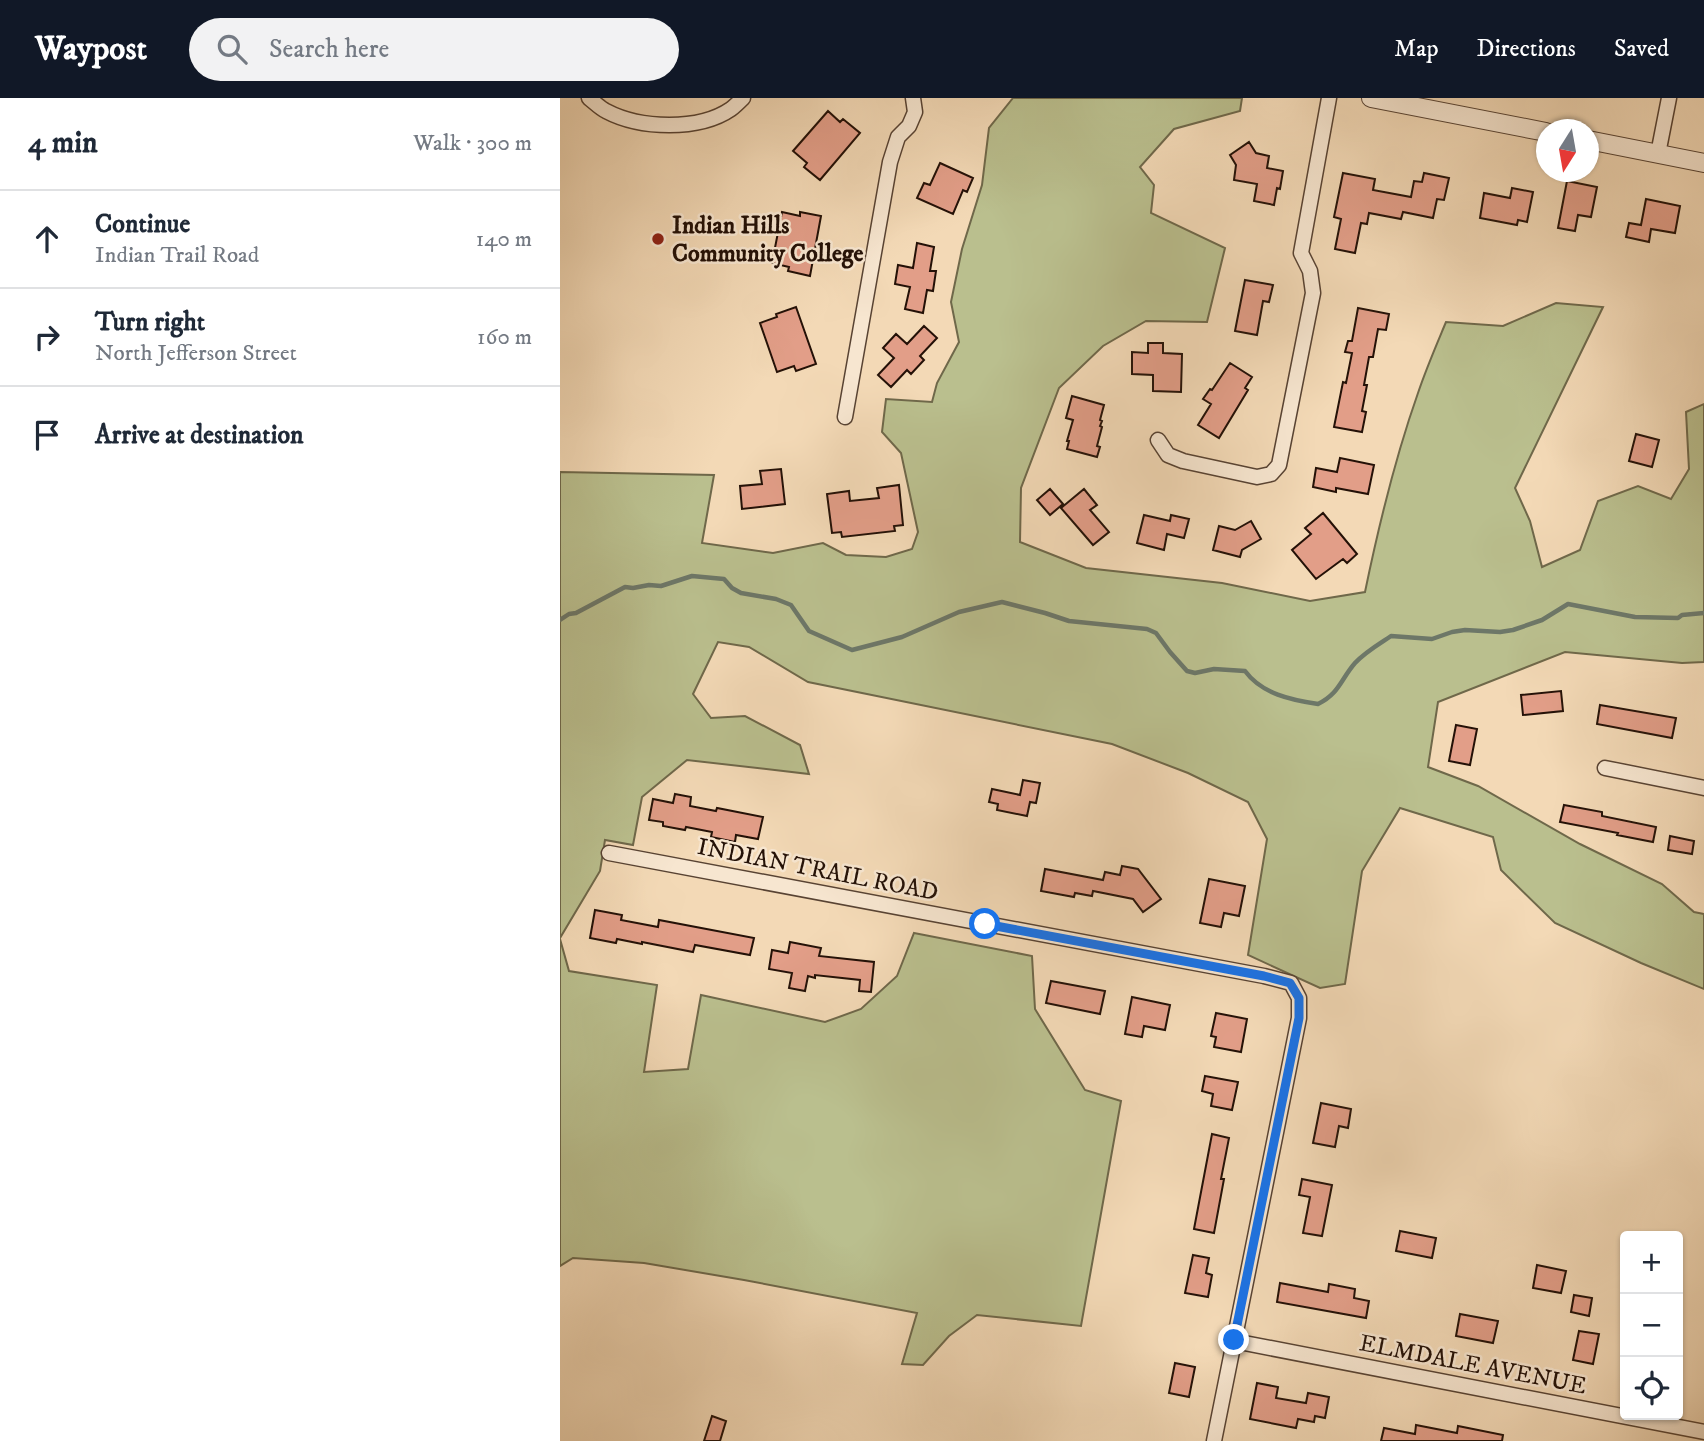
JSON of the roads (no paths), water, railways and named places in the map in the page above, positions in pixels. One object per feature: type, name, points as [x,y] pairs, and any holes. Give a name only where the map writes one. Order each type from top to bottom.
[{"type":"street","points":[[589,98],[605,111],[624,118],[658,125],[680,125],[713,118],[731,109],[743,98]]},
{"type":"street","points":[[845,417],[890,162],[898,137],[909,126],[915,112],[913,98]]},
{"type":"street","points":[[1158,440],[1168,456],[1257,477],[1271,474],[1279,466],[1313,293],[1310,271],[1301,253],[1329,98]]},
{"type":"street","points":[[1371,98],[1536,130]]},
{"type":"street","points":[[1658,154],[1669,98]]},
{"type":"street","points":[[1599,142],[1704,163]]},
{"type":"street","points":[[1605,768],[1704,788]]},
{"type":"street","name":"INDIAN TRAIL ROAD","points":[[609,853],[1290,983],[1299,998],[1299,1018],[1234,1340]]},
{"type":"street","points":[[1214,1441],[1234,1340]]},
{"type":"street","name":"ELMDALE AVENUE","points":[[1234,1340],[1704,1432]]},
{"type":"waterway","points":[[560,620],[625,587],[661,586],[692,576],[724,579],[741,593],[776,599],[791,605],[809,631],[852,650],[902,637],[959,612],[1002,602],[1069,621],[1147,629],[1156,633],[1187,671],[1245,671],[1268,690],[1288,698],[1318,704],[1335,691],[1359,659],[1391,636],[1432,639],[1465,630],[1513,630],[1542,620],[1568,604],[1635,617],[1678,618],[1682,615],[1704,613]]},
{"type":"place","name":"Indian Hills Community College","points":[[658,239]]}]
